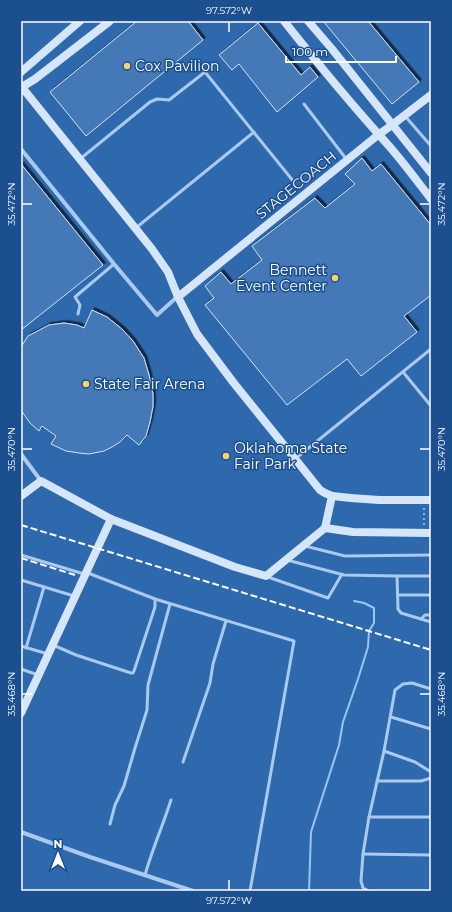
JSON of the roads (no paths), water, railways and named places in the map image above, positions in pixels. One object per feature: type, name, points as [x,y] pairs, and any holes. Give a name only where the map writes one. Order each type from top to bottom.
[{"type":"street","points":[[21,72],[80,21]]},
{"type":"street","points":[[110,21],[21,87],[152,250],[168,272],[189,320],[197,334],[233,382],[320,490],[332,496],[379,500],[428,500]]},
{"type":"street","points":[[284,21],[325,73],[389,146],[431,199]]},
{"type":"street","points":[[308,21],[431,174]]},
{"type":"street","name":"STAGECOACH","points":[[178,296],[431,94]]},
{"type":"street","points":[[21,149],[157,315],[178,296]]},
{"type":"street","points":[[21,454],[41,481],[108,520],[235,567],[266,576],[325,528],[332,496]]},
{"type":"street","points":[[21,496],[41,481]]},
{"type":"street","points":[[21,713],[76,597],[108,520]]},
{"type":"street","points":[[325,528],[353,532],[428,533]]},
{"type":"street","points":[[21,832],[192,891]]},
{"type":"lane","points":[[80,159],[150,102],[157,99],[169,100],[205,72],[294,182]]},
{"type":"lane","points":[[304,104],[347,160]]},
{"type":"lane","points":[[405,115],[431,146]]},
{"type":"lane","points":[[135,228],[254,132]]},
{"type":"lane","points":[[78,314],[80,305],[75,296],[114,264]]},
{"type":"lane","points":[[295,459],[431,350]]},
{"type":"lane","points":[[403,372],[431,406]]},
{"type":"lane","points":[[303,546],[345,556],[431,555]]},
{"type":"lane","points":[[21,555],[86,574],[170,604],[294,641],[250,891]]},
{"type":"lane","points":[[286,560],[342,574],[431,576]]},
{"type":"lane","points":[[266,576],[328,598],[342,574]]},
{"type":"lane","points":[[397,576],[399,612],[431,622]]},
{"type":"lane","points":[[21,580],[76,597]]},
{"type":"lane","points":[[26,648],[44,587]]},
{"type":"lane","points":[[398,595],[431,595]]},
{"type":"lane","points":[[53,645],[76,655],[133,673],[154,607],[155,599]]},
{"type":"lane","points":[[110,824],[115,805],[124,786],[147,710],[148,685],[170,604]]},
{"type":"lane","points":[[421,619],[425,615],[431,615]]},
{"type":"lane","points":[[183,762],[208,689],[213,664],[226,621]]},
{"type":"lane","points":[[21,646],[48,654]]},
{"type":"lane","points":[[21,669],[39,675]]},
{"type":"lane","points":[[368,891],[363,888],[361,881],[363,854],[369,817],[391,717],[395,690],[402,684],[412,683],[431,689]]},
{"type":"lane","points":[[391,717],[431,729]]},
{"type":"lane","points":[[384,751],[415,762],[431,772]]},
{"type":"lane","points":[[377,781],[421,781],[431,778]]},
{"type":"lane","points":[[145,875],[156,839],[171,800]]},
{"type":"lane","points":[[369,817],[431,817]]},
{"type":"lane","points":[[363,854],[431,854]]},
{"type":"waterway","points":[[309,891],[311,832],[339,745],[343,722],[368,647],[369,631],[374,623],[374,608],[364,603],[354,601]]},
{"type":"railway","points":[[21,525],[431,650]]},
{"type":"railway","points":[[21,558],[75,575]]},
{"type":"place","name":"Cox Pavilion","points":[[127,66]]},
{"type":"place","name":"Bennett Event Center","points":[[335,278]]},
{"type":"place","name":"State Fair Arena","points":[[86,384]]},
{"type":"place","name":"Oklahoma State Fair Park","points":[[226,456]]}]
